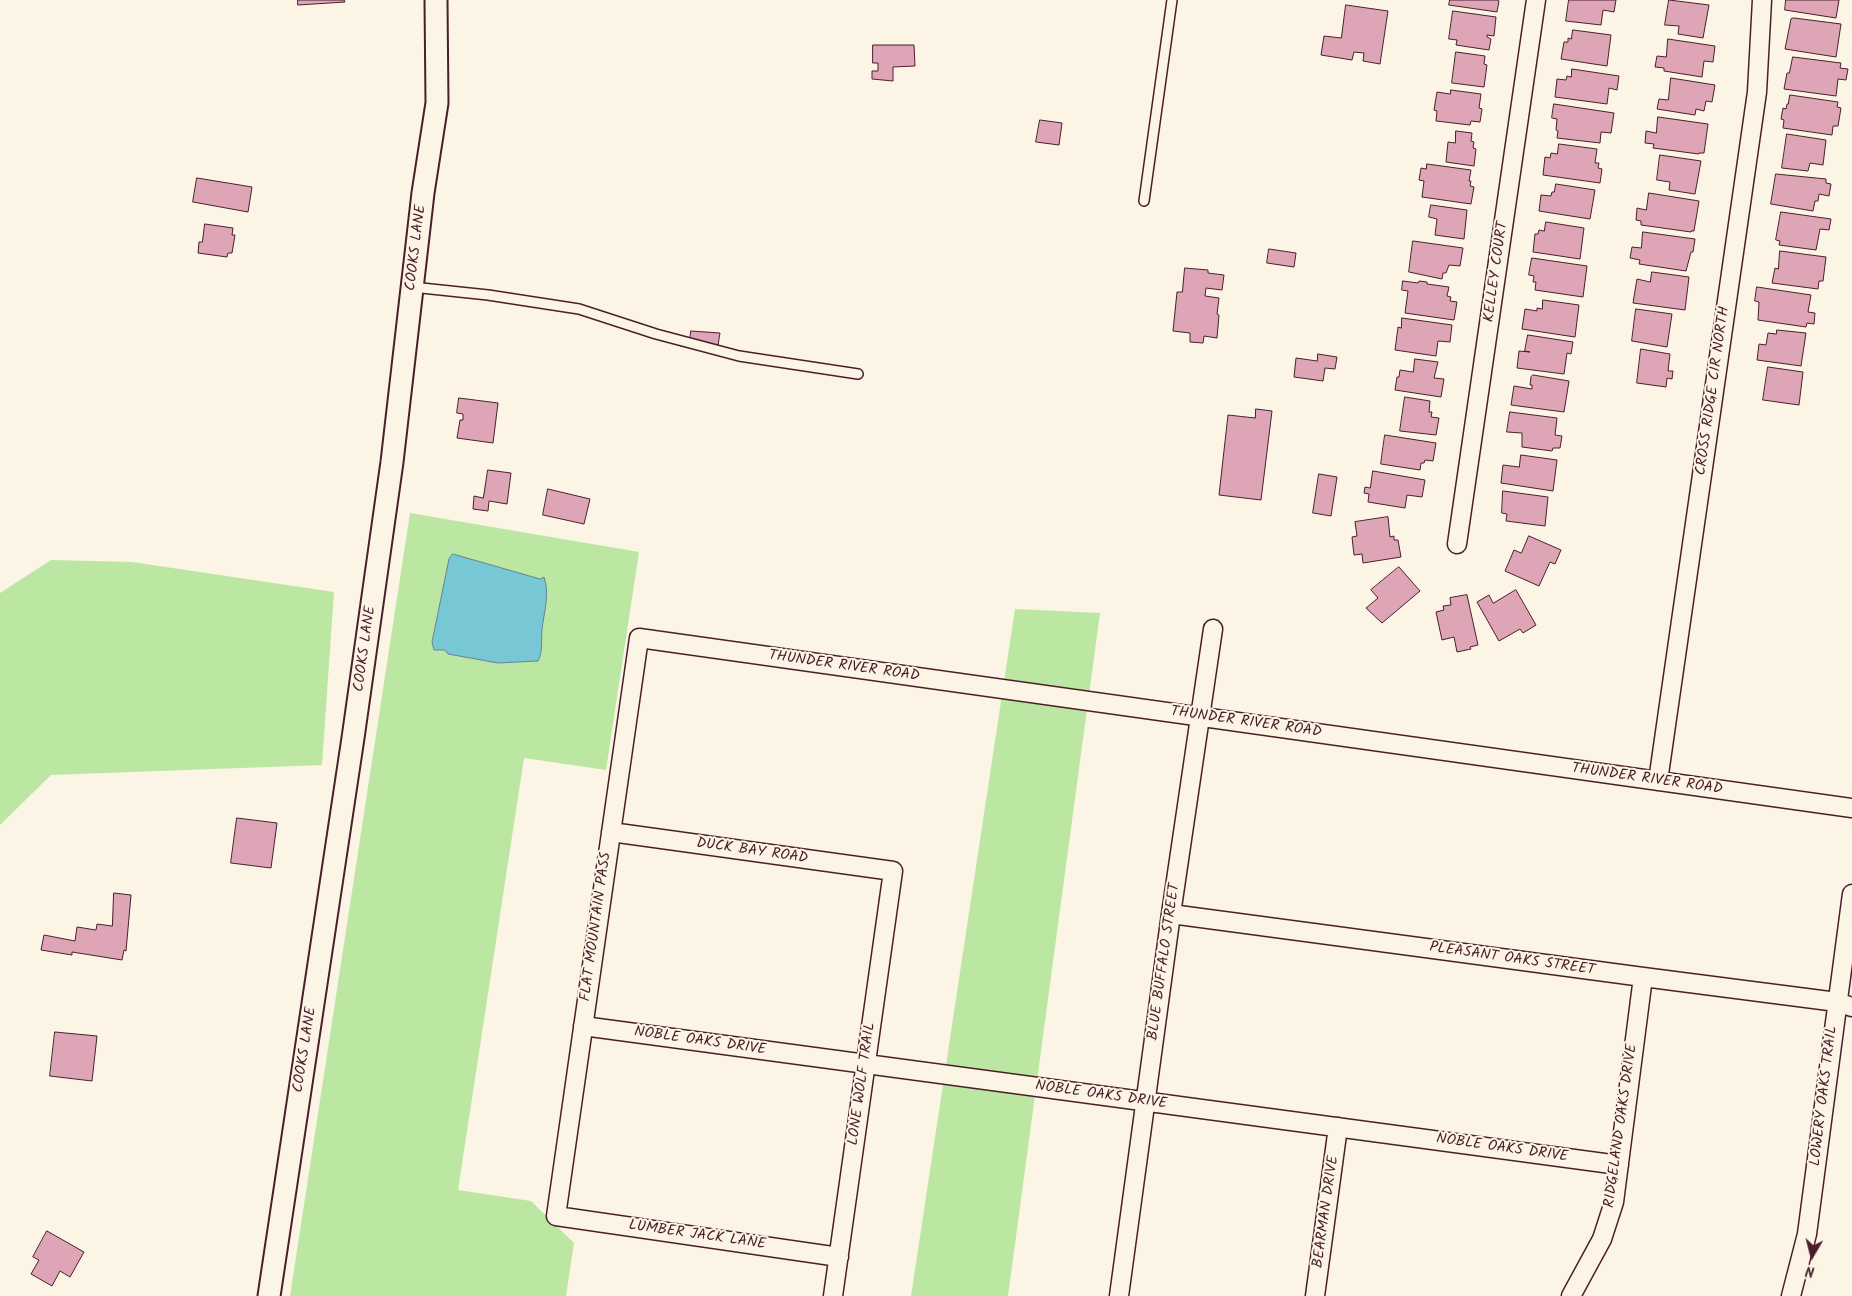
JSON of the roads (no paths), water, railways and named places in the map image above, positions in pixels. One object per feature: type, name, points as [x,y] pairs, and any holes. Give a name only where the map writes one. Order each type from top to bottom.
[{"type":"street","name":"COOKS LANE","points":[[269,1296],[353,738],[392,462],[423,193],[437,103],[436,0]]},
{"type":"street","name":"KELLEY COURT","points":[[1457,544],[1536,0]]},
{"type":"street","name":"CROSS RIDGE CIR NORTH","points":[[1658,781],[1757,92],[1762,0]]},
{"type":"street","name":"BLUE BUFFALO STREET","points":[[1120,1296],[1171,914],[1213,629]]},
{"type":"street","name":"THUNDER RIVER ROAD","points":[[639,638],[1852,808]]},
{"type":"street","name":"FLAT MOUNTAIN PASS","points":[[556,1216],[639,638]]},
{"type":"street","name":"DUCK BAY ROAD","points":[[611,832],[893,872]]},
{"type":"street","name":"LONE WOLF TRAIL","points":[[833,1296],[893,872]]},
{"type":"street","name":"LOWERY OAKS TRAIL","points":[[1791,1296],[1807,1234],[1844,1004],[1852,894]]},
{"type":"street","name":"PLEASANT OAKS STREET","points":[[1171,914],[1844,1004]]},
{"type":"street","name":"RIDGELAND OAKS DRIVE","points":[[1571,1296],[1602,1239],[1614,1202],[1643,978]]},
{"type":"street","name":"NOBLE OAKS DRIVE","points":[[583,1026],[1619,1165]]},
{"type":"street","name":"BEARMAN DRIVE","points":[[1315,1296],[1338,1127]]},
{"type":"street","name":"LUMBER JACK LANE","points":[[556,1216],[839,1257]]},
{"type":"lane","points":[[1144,201],[1172,0]]},
{"type":"lane","points":[[412,287],[488,295],[579,309],[656,334],[739,356],[858,374]]},
{"type":"water","points":[[453,554],[540,579],[544,577],[547,596],[538,661],[498,663],[448,654],[445,650],[434,650],[432,642],[449,559]]}]
